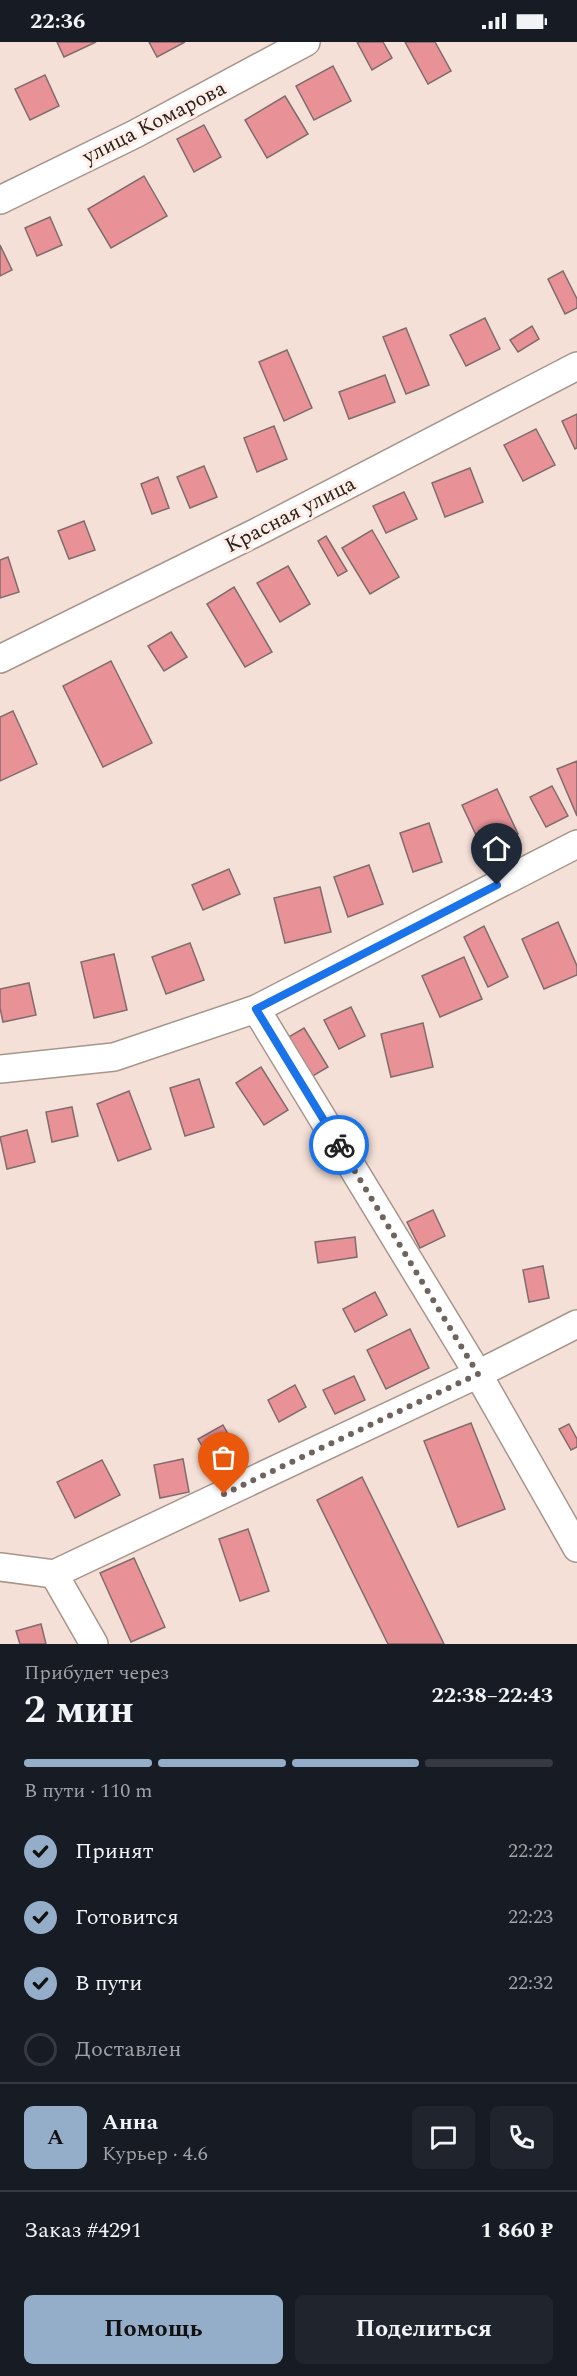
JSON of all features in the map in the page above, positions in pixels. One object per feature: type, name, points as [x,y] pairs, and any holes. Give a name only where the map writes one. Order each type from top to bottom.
[{"type":"street","name":"улица Комарова","points":[[0,200],[135,134],[306,42]]},
{"type":"street","name":"Красная улица","points":[[0,659],[257,532],[577,366]]},
{"type":"street","points":[[0,1070],[114,1057],[256,1009],[577,844]]},
{"type":"street","points":[[256,1009],[478,1374],[577,1548]]},
{"type":"street","points":[[0,1567],[54,1575],[478,1374],[577,1324]]},
{"type":"street","points":[[54,1575],[94,1644]]},
{"type":"building","points":[[57,42],[96,42],[64,57]]},
{"type":"building","points":[[149,42],[185,42],[157,57]]},
{"type":"building","points":[[357,42],[383,42],[392,58],[372,70]]},
{"type":"building","points":[[405,42],[435,42],[451,71],[428,84]]},
{"type":"building","points":[[333,66],[351,101],[314,120],[296,86]]},
{"type":"building","points":[[45,75],[59,106],[30,120],[15,89]]},
{"type":"building","points":[[285,96],[308,134],[267,158],[245,120]]},
{"type":"building","points":[[204,125],[221,157],[194,172],[177,139]]},
{"type":"building","points":[[144,176],[167,216],[111,248],[88,209]]},
{"type":"building","points":[[50,217],[62,245],[37,256],[25,228]]},
{"type":"building","points":[[0,245],[12,270],[0,276]]},
{"type":"building","points":[[563,271],[577,299],[577,308],[565,314],[548,279]]},
{"type":"building","points":[[485,318],[500,349],[466,366],[450,335]]},
{"type":"building","points":[[532,326],[539,339],[518,352],[510,340]]},
{"type":"building","points":[[406,328],[429,385],[406,394],[383,337]]},
{"type":"building","points":[[287,350],[312,408],[284,421],[259,362]]},
{"type":"building","points":[[385,375],[395,402],[349,419],[339,392]]},
{"type":"building","points":[[577,414],[577,448],[575,449],[562,421]]},
{"type":"building","points":[[274,426],[287,459],[257,472],[244,438]]},
{"type":"building","points":[[536,429],[555,465],[523,481],[504,445]]},
{"type":"building","points":[[204,466],[217,497],[190,508],[177,477]]},
{"type":"building","points":[[470,468],[483,502],[445,517],[432,483]]},
{"type":"building","points":[[158,477],[169,508],[152,514],[141,484]]},
{"type":"building","points":[[404,492],[417,519],[386,533],[373,506]]},
{"type":"building","points":[[84,521],[95,550],[69,559],[58,531]]},
{"type":"building","points":[[372,530],[399,577],[370,594],[342,548]]},
{"type":"building","points":[[326,536],[347,571],[338,576],[318,541]]},
{"type":"building","points":[[8,557],[19,592],[0,598],[0,560]]},
{"type":"building","points":[[288,566],[310,604],[280,622],[257,583]]},
{"type":"building","points":[[234,587],[272,652],[245,667],[207,604]]},
{"type":"building","points":[[171,632],[187,657],[164,671],[148,646]]},
{"type":"building","points":[[111,661],[152,743],[103,767],[63,686]]},
{"type":"building","points":[[13,711],[37,764],[0,781],[0,717]]},
{"type":"building","points":[[577,761],[577,816],[557,769]]},
{"type":"building","points":[[552,786],[568,816],[546,827],[530,797]]},
{"type":"building","points":[[497,789],[518,834],[483,850],[462,805]]},
{"type":"building","points":[[429,823],[442,862],[413,872],[400,833]]},
{"type":"building","points":[[369,865],[383,904],[348,917],[334,877]]},
{"type":"building","points":[[229,869],[240,894],[203,910],[192,885]]},
{"type":"building","points":[[320,887],[331,932],[285,943],[274,898]]},
{"type":"building","points":[[558,922],[577,966],[577,975],[544,989],[522,939]]},
{"type":"building","points":[[484,926],[508,977],[488,987],[464,937]]},
{"type":"building","points":[[190,943],[204,980],[166,994],[152,957]]},
{"type":"building","points":[[114,954],[127,1010],[94,1018],[81,962]]},
{"type":"building","points":[[464,957],[482,999],[440,1017],[422,976]]},
{"type":"building","points":[[29,983],[36,1015],[3,1022],[0,989]]},
{"type":"building","points":[[351,1007],[365,1036],[339,1049],[324,1020]]},
{"type":"building","points":[[423,1023],[433,1067],[391,1077],[381,1034]]},
{"type":"building","points":[[304,1028],[328,1067],[311,1077],[287,1038]]},
{"type":"building","points":[[261,1067],[288,1110],[264,1125],[236,1083]]},
{"type":"building","points":[[199,1079],[214,1127],[185,1136],[170,1088]]},
{"type":"building","points":[[129,1091],[151,1149],[118,1161],[97,1104]]},
{"type":"building","points":[[72,1107],[78,1136],[52,1142],[46,1112]]},
{"type":"building","points":[[27,1130],[35,1162],[7,1169],[0,1137]]},
{"type":"building","points":[[433,1210],[445,1236],[420,1248],[407,1222]]},
{"type":"building","points":[[355,1237],[357,1257],[318,1263],[315,1242]]},
{"type":"building","points":[[543,1266],[549,1298],[529,1302],[523,1270]]},
{"type":"building","points":[[375,1292],[387,1315],[355,1332],[343,1309]]},
{"type":"building","points":[[410,1329],[429,1368],[386,1389],[367,1350]]},
{"type":"building","points":[[354,1376],[365,1400],[335,1414],[323,1390]]},
{"type":"building","points":[[295,1385],[306,1407],[279,1422],[268,1400]]},
{"type":"building","points":[[471,1423],[505,1509],[458,1527],[424,1441]]},
{"type":"building","points":[[569,1424],[577,1439],[577,1447],[571,1450],[559,1429]]},
{"type":"building","points":[[223,1425],[238,1452],[214,1467],[198,1439]]},
{"type":"building","points":[[183,1459],[189,1492],[160,1498],[154,1465]]},
{"type":"building","points":[[102,1460],[120,1495],[75,1518],[57,1482]]},
{"type":"building","points":[[362,1477],[444,1644],[388,1644],[317,1500]]},
{"type":"building","points":[[248,1529],[269,1591],[240,1601],[219,1539]]},
{"type":"building","points":[[134,1558],[165,1627],[131,1642],[100,1573]]},
{"type":"building","points":[[41,1624],[46,1644],[20,1644],[16,1631]]},
{"type":"way so far","points":[[224,1494],[478,1374],[339,1145]]},
{"type":"route","points":[[339,1145],[256,1009],[497,885]]}]
